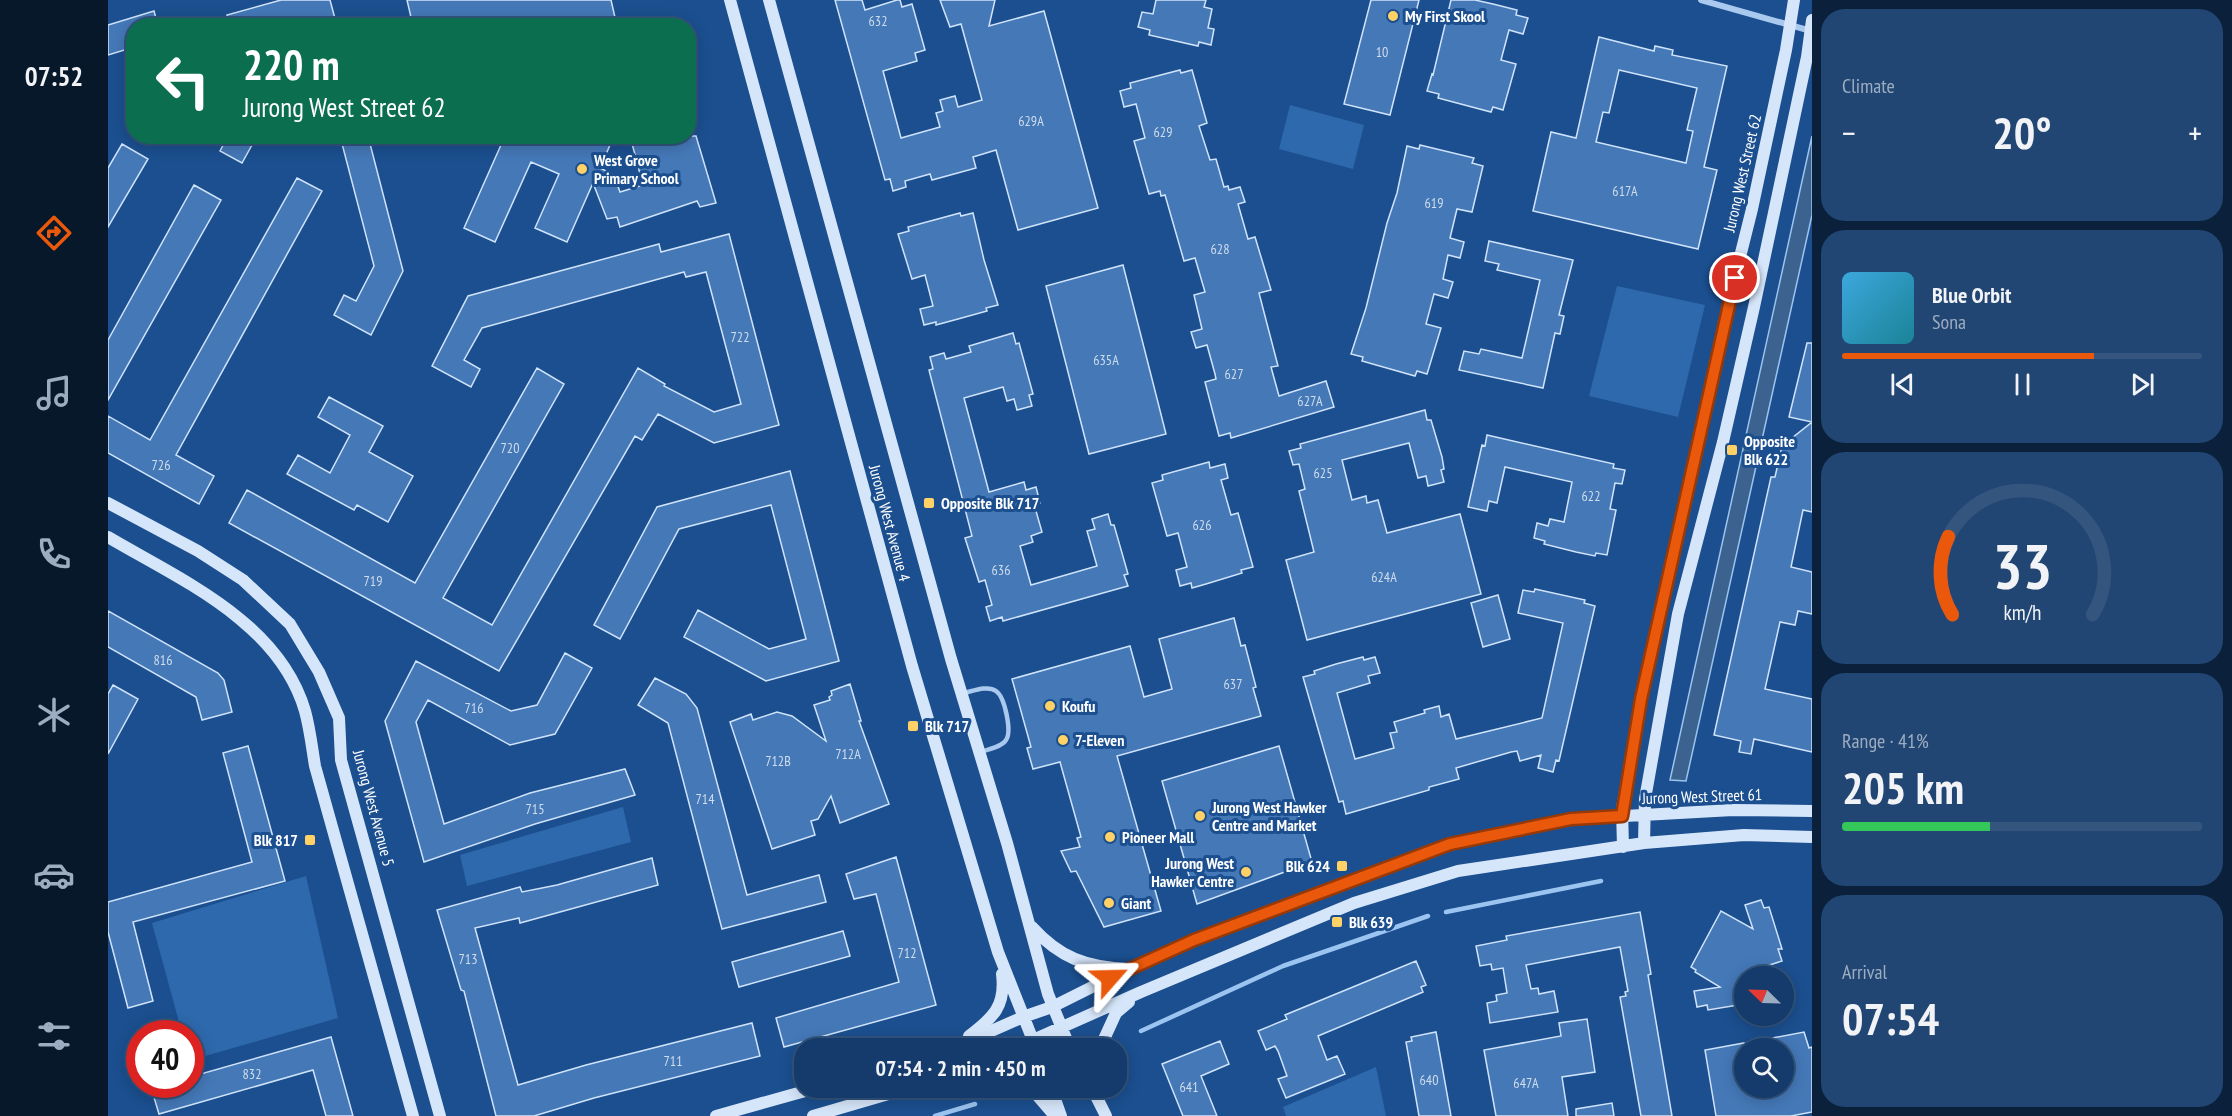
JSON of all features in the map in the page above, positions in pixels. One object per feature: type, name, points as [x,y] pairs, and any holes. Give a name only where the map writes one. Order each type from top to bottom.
[{"type":"street","name":"Jurong West Avenue 4","points":[[730,0],[912,666],[998,952],[1032,1038]]},
{"type":"street","name":"Jurong West Avenue 4","points":[[769,0],[961,693],[1052,1007],[1066,1038]]},
{"type":"street","points":[[1644,843],[1643,814],[1678,614],[1723,442],[1754,307],[1812,27],[1790,25],[1701,0]]},
{"type":"street","name":"Jurong West Street 62","points":[[1623,847],[1622,816],[1641,699],[1729,301],[1752,209],[1794,0]]},
{"type":"street","name":"Jurong West Avenue 5","points":[[108,503],[198,551],[243,580],[290,624],[319,672],[339,718],[341,760],[440,1116]]},
{"type":"street","points":[[108,537],[222,603],[257,634],[289,674],[305,711],[315,766],[413,1116]]},
{"type":"street","name":"Jurong West Street 61","points":[[976,1038],[1052,1007],[1128,969],[1194,940],[1450,844],[1571,819],[1733,810],[1812,811]]},
{"type":"street","points":[[1044,1038],[1141,992],[1354,903],[1458,871],[1644,843],[1743,835],[1812,837]]},
{"type":"street","points":[[1029,924],[1057,952],[1102,968],[1128,969]]},
{"type":"street","points":[[966,1038],[988,1021],[998,1008],[1004,989],[998,952]]},
{"type":"street","points":[[1105,1038],[1116,1013],[1141,992]]},
{"type":"street","points":[[716,1116],[794,1094]]},
{"type":"street","points":[[813,1116],[875,1098]]},
{"type":"street","points":[[1040,1098],[1055,1116]]},
{"type":"street","points":[[1055,1098],[1061,1116]]},
{"type":"street","points":[[1097,1098],[1106,1116]]},
{"type":"lane","points":[[961,693],[988,688],[997,691],[1002,699],[1010,730],[1007,739],[1002,744],[979,753]]},
{"type":"shaded area","points":[[1290,105],[1364,125],[1353,169],[1279,149]]},
{"type":"shaded area","points":[[1812,136],[1812,215],[1686,781],[1670,780]]},
{"type":"shaded area","points":[[1617,286],[1705,305],[1678,417],[1589,396]]},
{"type":"shaded area","points":[[623,807],[631,842],[467,886],[460,855]]},
{"type":"shaded area","points":[[306,876],[338,1018],[204,1056],[204,1020],[178,1020],[152,923]]},
{"type":"shaded area","points":[[1376,1067],[1386,1116],[1286,1116],[1283,1107]]},
{"type":"building","points":[[281,0],[330,0],[335,18],[228,18],[227,15]]},
{"type":"building","points":[[407,0],[611,0],[615,18],[411,18]]},
{"type":"building","points":[[835,0],[862,0],[865,10],[897,0],[900,0],[902,7],[912,4],[925,50],[915,53],[917,61],[883,71],[901,138],[940,127],[936,113],[943,111],[940,100],[955,96],[958,107],[982,100],[961,24],[950,27],[940,0],[995,0],[989,26],[1044,11],[1098,208],[1018,230],[996,150],[973,157],[976,168],[932,180],[930,174],[905,181],[906,187],[893,191],[890,179],[885,180]]},
{"type":"building","points":[[1156,0],[1206,0],[1204,7],[1212,9],[1208,28],[1214,29],[1211,45],[1199,42],[1198,46],[1149,35],[1150,30],[1138,27],[1142,12],[1153,14]]},
{"type":"building","points":[[1371,0],[1419,0],[1390,115],[1344,104]]},
{"type":"building","points":[[1451,0],[1475,0],[1493,4],[1517,10],[1516,15],[1528,18],[1523,34],[1509,30],[1501,60],[1516,64],[1503,110],[1493,107],[1491,112],[1438,98],[1439,94],[1427,91]]},
{"type":"building","points":[[154,11],[156,18],[131,18]]},
{"type":"building","points":[[126,20],[126,50],[108,55],[108,25]]},
{"type":"building","points":[[1599,37],[1654,51],[1655,46],[1673,50],[1672,55],[1727,66],[1704,167],[1717,170],[1698,249],[1533,211],[1551,132],[1576,138]],"holes":[[[1619,70],[1697,88],[1687,130],[1693,131],[1686,163],[1596,142],[1603,112],[1609,113]]]},
{"type":"building","points":[[1180,70],[1181,73],[1192,70],[1207,123],[1199,126],[1210,160],[1216,159],[1224,187],[1228,186],[1229,190],[1240,187],[1245,202],[1238,204],[1248,239],[1255,237],[1271,290],[1259,293],[1278,366],[1271,367],[1279,396],[1326,381],[1334,407],[1231,438],[1230,433],[1219,436],[1205,382],[1216,379],[1215,374],[1207,345],[1196,348],[1191,332],[1202,329],[1194,295],[1205,292],[1195,258],[1184,261],[1165,195],[1161,196],[1160,191],[1149,194],[1134,141],[1145,138],[1136,104],[1124,107],[1120,91],[1131,88],[1130,83]]},
{"type":"building","points":[[696,136],[716,203],[700,207],[697,201],[620,227],[617,217],[607,219],[593,183],[567,242],[535,228],[559,174],[531,162],[495,242],[464,228],[501,144],[610,144],[600,168],[614,175],[620,192],[643,185],[632,144],[696,144]]},
{"type":"building","points":[[122,144],[148,159],[108,227],[108,168]]},
{"type":"building","points":[[224,144],[253,144],[242,163],[220,151]]},
{"type":"building","points":[[342,144],[370,144],[403,271],[371,335],[334,315],[344,295],[356,301],[374,266]]},
{"type":"building","points":[[1420,145],[1474,158],[1472,163],[1483,166],[1472,212],[1457,209],[1450,238],[1464,242],[1460,258],[1448,255],[1443,279],[1453,282],[1448,298],[1434,294],[1426,324],[1441,328],[1427,374],[1417,371],[1415,376],[1362,361],[1363,357],[1351,354],[1397,193],[1407,146],[1419,149]]},
{"type":"building","points":[[297,178],[322,191],[176,455],[214,476],[199,504],[108,453],[108,416],[150,440]]},
{"type":"building","points":[[194,185],[221,200],[108,400],[108,340]]},
{"type":"building","points":[[960,213],[961,216],[973,213],[998,305],[986,308],[987,311],[936,325],[936,322],[924,325],[920,309],[933,306],[925,275],[912,279],[898,234],[909,231],[908,227]]},
{"type":"building","points":[[729,234],[779,425],[714,443],[658,414],[642,440],[635,436],[499,671],[229,523],[247,490],[415,583],[537,368],[564,384],[443,598],[492,625],[638,368],[665,384],[664,386],[714,412],[741,404],[706,272],[686,277],[684,272],[482,328],[464,360],[480,369],[471,387],[432,366],[468,296],[659,244],[661,252]]},
{"type":"building","points":[[1489,241],[1573,260],[1559,315],[1564,316],[1560,334],[1555,333],[1543,388],[1459,370],[1464,351],[1479,354],[1481,349],[1522,358],[1540,280],[1497,270],[1499,264],[1485,261]]},
{"type":"building","points":[[1123,265],[1166,434],[1089,454],[1046,286]]},
{"type":"building","points":[[1013,333],[1016,344],[1019,343],[1033,394],[1029,395],[1032,406],[1017,410],[1014,399],[1007,401],[1003,387],[964,398],[989,492],[1024,482],[1026,490],[1036,487],[1040,503],[1034,504],[1042,532],[1031,536],[1033,542],[1020,546],[1031,585],[1097,566],[1087,531],[1095,529],[1092,519],[1108,514],[1111,525],[1114,525],[1128,574],[1124,575],[1128,586],[1003,621],[1002,617],[990,621],[986,607],[992,605],[985,580],[979,582],[965,538],[972,536],[929,370],[933,369],[930,357],[944,353],[946,359],[971,352],[969,346]]},
{"type":"building","points":[[1807,343],[1812,343],[1812,422],[1789,417]]},
{"type":"building","points":[[329,397],[383,426],[369,452],[413,476],[388,522],[357,505],[354,510],[287,474],[298,455],[330,473],[350,435],[318,417]]},
{"type":"building","points":[[1425,410],[1427,420],[1431,420],[1442,457],[1444,469],[1441,470],[1444,482],[1428,486],[1426,476],[1418,478],[1409,443],[1342,460],[1352,500],[1366,496],[1367,503],[1378,500],[1387,533],[1460,514],[1481,594],[1307,640],[1286,560],[1314,552],[1299,491],[1305,489],[1299,464],[1293,465],[1289,451],[1301,448],[1300,444]]},
{"type":"building","points":[[1812,422],[1812,512],[1803,510],[1791,567],[1812,572],[1812,614],[1798,611],[1795,625],[1780,622],[1765,689],[1812,699],[1812,752],[1754,739],[1751,754],[1739,752],[1741,741],[1714,735],[1771,477],[1775,477],[1782,446]]},
{"type":"building","points":[[1487,435],[1614,464],[1613,468],[1625,470],[1622,484],[1615,483],[1610,509],[1616,510],[1607,555],[1596,553],[1595,556],[1576,552],[1544,544],[1545,541],[1534,538],[1537,523],[1548,526],[1550,519],[1564,522],[1572,482],[1505,467],[1497,503],[1489,501],[1487,511],[1468,507],[1482,445],[1485,446]]},
{"type":"building","points":[[1209,462],[1210,468],[1225,464],[1228,478],[1221,480],[1231,515],[1238,513],[1253,567],[1241,570],[1242,573],[1192,588],[1191,583],[1180,586],[1176,570],[1187,567],[1178,533],[1167,536],[1152,483],[1163,480],[1162,475]]},
{"type":"building","points":[[790,471],[839,661],[766,681],[684,637],[698,610],[769,649],[806,639],[771,505],[679,529],[620,639],[594,625],[657,507]]},
{"type":"building","points":[[1535,589],[1585,600],[1584,603],[1595,606],[1559,761],[1556,760],[1553,772],[1538,768],[1541,755],[1520,761],[1517,751],[1511,752],[1456,768],[1459,779],[1346,814],[1343,801],[1339,802],[1303,677],[1336,664],[1363,657],[1364,660],[1375,657],[1380,673],[1368,676],[1370,683],[1337,693],[1355,759],[1394,748],[1390,733],[1397,732],[1394,722],[1425,713],[1424,710],[1439,706],[1441,717],[1449,714],[1456,739],[1542,718],[1563,623],[1518,613],[1523,590],[1534,592]]},
{"type":"building","points":[[1498,595],[1510,639],[1483,647],[1471,603]]},
{"type":"building","points":[[108,611],[218,673],[224,680],[232,712],[202,720],[196,697],[108,647]]},
{"type":"building","points":[[1234,618],[1241,646],[1245,645],[1261,716],[1117,756],[1161,911],[1104,927],[1076,871],[1071,872],[1061,851],[1080,847],[1077,838],[1081,837],[1060,762],[1033,769],[1027,748],[1031,747],[1012,679],[1130,646],[1144,697],[1172,689],[1159,639]]},
{"type":"building","points":[[565,653],[592,668],[555,734],[510,745],[428,700],[416,722],[444,824],[530,793],[625,769],[635,795],[535,824],[424,862],[385,721],[416,661],[511,711],[537,705]]},
{"type":"building","points":[[655,678],[686,694],[697,708],[747,895],[819,875],[826,902],[722,929],[668,723],[638,705]]},
{"type":"building","points":[[850,684],[861,721],[859,721],[889,804],[840,823],[831,796],[818,819],[811,821],[815,835],[772,849],[730,722],[751,714],[753,720],[777,712],[792,716],[826,741],[814,705],[830,700],[831,691]]},
{"type":"building","points":[[113,685],[138,699],[108,754],[108,694]]},
{"type":"building","points":[[248,746],[285,881],[133,922],[153,1001],[128,1008],[108,932],[108,902],[252,862],[223,753]]},
{"type":"building","name":"Jurong West Hawker Centre and Market","points":[[1279,746],[1312,862],[1197,904],[1162,781]]},
{"type":"building","points":[[896,857],[936,1005],[817,1038],[794,1038],[794,1044],[784,1047],[776,1018],[899,982],[876,894],[854,899],[846,874]]},
{"type":"building","points":[[652,858],[658,885],[520,923],[519,918],[475,928],[518,1085],[586,1065],[752,1023],[760,1056],[594,1098],[534,1116],[496,1116],[464,991],[461,990],[437,910],[520,887],[522,892],[557,885]]},
{"type":"building","points":[[1761,900],[1764,908],[1769,907],[1782,949],[1778,949],[1782,961],[1767,966],[1734,966],[1734,1006],[1708,1010],[1707,1005],[1697,1007],[1694,991],[1720,987],[1695,972],[1696,970],[1691,967],[1721,911],[1753,929],[1745,905]]},
{"type":"building","points":[[1640,912],[1651,974],[1648,975],[1672,1116],[1641,1116],[1620,997],[1626,996],[1625,992],[1628,991],[1620,947],[1526,965],[1531,989],[1538,988],[1539,994],[1554,991],[1558,1012],[1490,1023],[1487,1003],[1497,1001],[1496,995],[1507,993],[1503,968],[1492,970],[1491,964],[1480,966],[1476,946],[1507,940],[1506,936]]},
{"type":"building","points":[[843,931],[850,956],[739,987],[732,962]]},
{"type":"building","points":[[1416,961],[1426,985],[1421,987],[1423,992],[1318,1036],[1327,1060],[1337,1056],[1345,1074],[1286,1098],[1278,1079],[1287,1076],[1278,1051],[1275,1046],[1266,1050],[1258,1031],[1287,1019],[1285,1015]]},
{"type":"building","points":[[1587,1019],[1595,1072],[1562,1077],[1568,1116],[1496,1116],[1484,1050],[1561,1036],[1559,1023]]},
{"type":"building","points":[[1436,1032],[1451,1116],[1419,1116],[1406,1042],[1412,1041],[1411,1037]]},
{"type":"building","points":[[1804,1032],[1809,1048],[1812,1047],[1812,1112],[1791,1116],[1716,1116],[1705,1050],[1734,1045],[1734,1098],[1794,1098],[1794,1038],[1772,1038]]},
{"type":"building","points":[[331,1037],[353,1116],[326,1116],[313,1070],[159,1114],[154,1098],[204,1098],[204,1073]]},
{"type":"building","points":[[1220,1041],[1229,1064],[1201,1076],[1217,1116],[1183,1116],[1162,1064]]},
{"type":"building","points":[[1612,1103],[1614,1116],[1576,1116],[1576,1109]]},
{"type":"waterway","points":[[1446,912],[1601,881]]},
{"type":"waterway","points":[[1141,1031],[1283,966],[1428,916]]},
{"type":"waterway","points":[[935,1116],[975,1104]]},
{"type":"place","name":"My First Skool","points":[[1393,16]]},
{"type":"place","name":"West Grove Primary School","points":[[582,169]]},
{"type":"place","name":"Opposite Blk 622","points":[[1732,450]]},
{"type":"place","name":"Opposite Blk 717","points":[[929,503]]},
{"type":"place","name":"Koufu","points":[[1050,706]]},
{"type":"place","name":"Blk 717","points":[[913,726]]},
{"type":"place","name":"7-Eleven","points":[[1063,740]]},
{"type":"place","name":"Jurong West Hawker Centre and Market","points":[[1200,816]]},
{"type":"place","name":"Pioneer Mall","points":[[1110,837]]},
{"type":"place","name":"Blk 817","points":[[310,840]]},
{"type":"place","name":"Blk 624","points":[[1342,866]]},
{"type":"place","name":"Jurong West Hawker Centre","points":[[1246,872]]},
{"type":"place","name":"Giant","points":[[1109,903]]},
{"type":"place","name":"Blk 639","points":[[1337,922]]},
{"type":"route","points":[[1110,978],[1194,940],[1450,844],[1571,819],[1622,816],[1641,699],[1735,278]]}]
